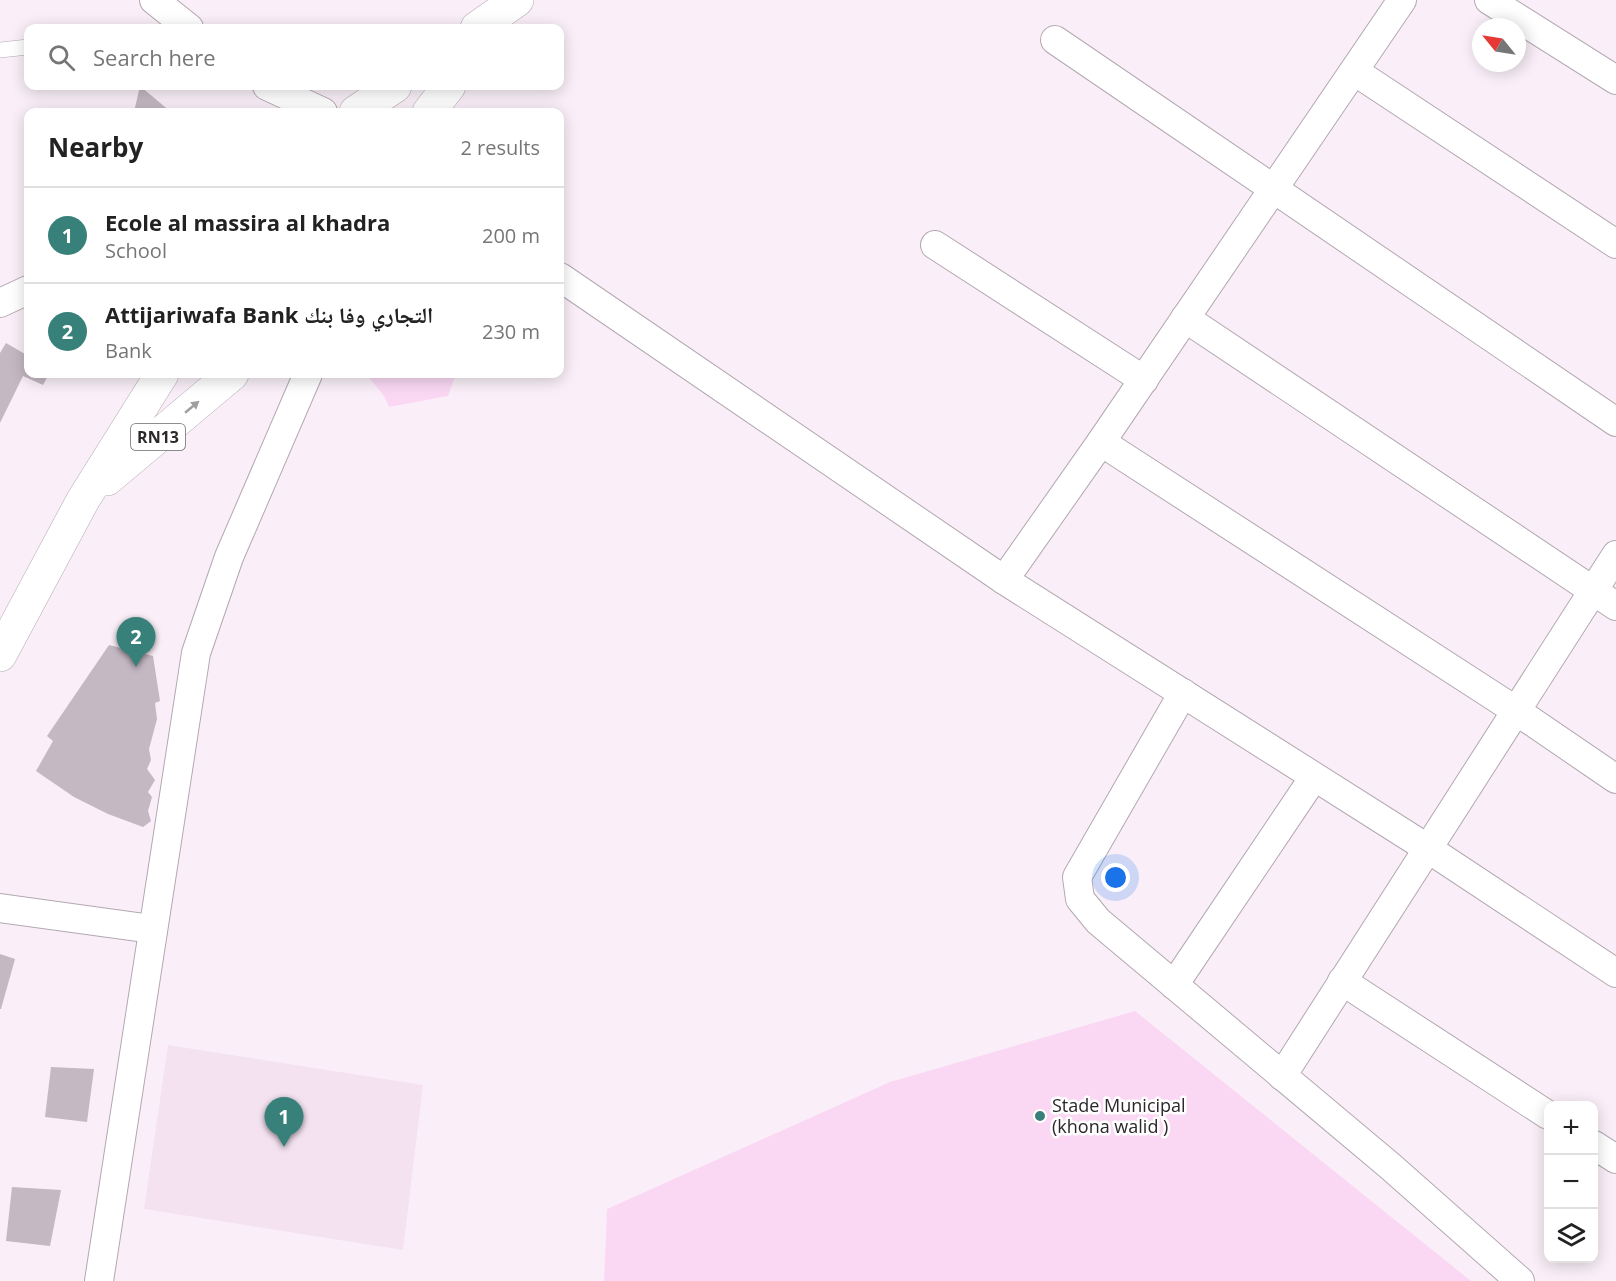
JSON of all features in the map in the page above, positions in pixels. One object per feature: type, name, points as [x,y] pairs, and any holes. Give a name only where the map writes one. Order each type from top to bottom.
[{"type":"main road","points":[[483,24],[518,0]]},
{"type":"main road","points":[[498,24],[518,0]]},
{"type":"main road","points":[[362,108],[389,90]]},
{"type":"main road","points":[[432,108],[447,90]]},
{"type":"main road","name":"RN13","points":[[0,655],[83,500],[159,378]]},
{"type":"main road","name":"RN13","points":[[83,500],[227,378]]},
{"type":"street","points":[[154,0],[184,24]]},
{"type":"street","points":[[1489,0],[1616,80]]},
{"type":"street","points":[[1004,580],[1144,380],[1399,1]]},
{"type":"street","points":[[1055,40],[1616,422]]},
{"type":"street","points":[[1354,71],[1616,244]]},
{"type":"street","points":[[258,90],[269,108]]},
{"type":"street","points":[[276,90],[314,108]]},
{"type":"street","points":[[935,244],[1144,380]]},
{"type":"street","points":[[564,281],[1004,580],[1427,848],[1616,973]]},
{"type":"street","points":[[0,303],[24,292]]},
{"type":"street","points":[[1185,318],[1604,598]]},
{"type":"street","points":[[99,1281],[196,653],[229,557],[304,378]]},
{"type":"street","points":[[1101,442],[1515,710],[1616,779]]},
{"type":"street","points":[[1282,1076],[1515,710],[1604,598],[1616,555]]},
{"type":"street","points":[[1183,693],[1077,877],[1080,899],[1098,921],[1390,1166],[1520,1281]]},
{"type":"street","points":[[1174,985],[1314,777]]},
{"type":"street","points":[[0,908],[152,929]]},
{"type":"street","points":[[1342,981],[1544,1112]]},
{"type":"street","points":[[1598,1148],[1616,1159]]},
{"type":"lane","points":[[0,50],[24,47]]},
{"type":"shaded area","points":[[369,378],[455,378],[448,396],[389,407],[384,396]]},
{"type":"shaded area","name":"Stade Municipal (khona walid )","points":[[1135,1011],[1471,1281],[604,1281],[607,1209],[890,1082]]},
{"type":"shaded area","points":[[168,1045],[423,1085],[403,1250],[144,1209]]},
{"type":"building","points":[[139,90],[145,90],[166,108],[135,108]]},
{"type":"building","points":[[6,343],[24,353],[24,376],[0,423],[0,353]]},
{"type":"building","points":[[27,378],[47,378],[43,385]]},
{"type":"building","points":[[109,645],[153,656],[160,701],[155,703],[157,719],[149,749],[151,760],[147,769],[155,780],[148,792],[152,797],[148,811],[151,821],[143,827],[108,814],[74,797],[36,771],[53,741],[47,736]]},
{"type":"building","points":[[0,954],[15,959],[1,1009],[0,1009]]},
{"type":"building","points":[[51,1067],[94,1069],[87,1122],[45,1117]]},
{"type":"building","points":[[12,1187],[61,1190],[50,1246],[6,1241]]},
{"type":"place","name":"Attijariwafa Bank التجاري وفا بنك","points":[[136,667]]},
{"type":"place","name":"Stade Municipal (khona walid )","points":[[1040,1116]]},
{"type":"place","name":"Ecole al massira al khadra","points":[[284,1147]]}]
